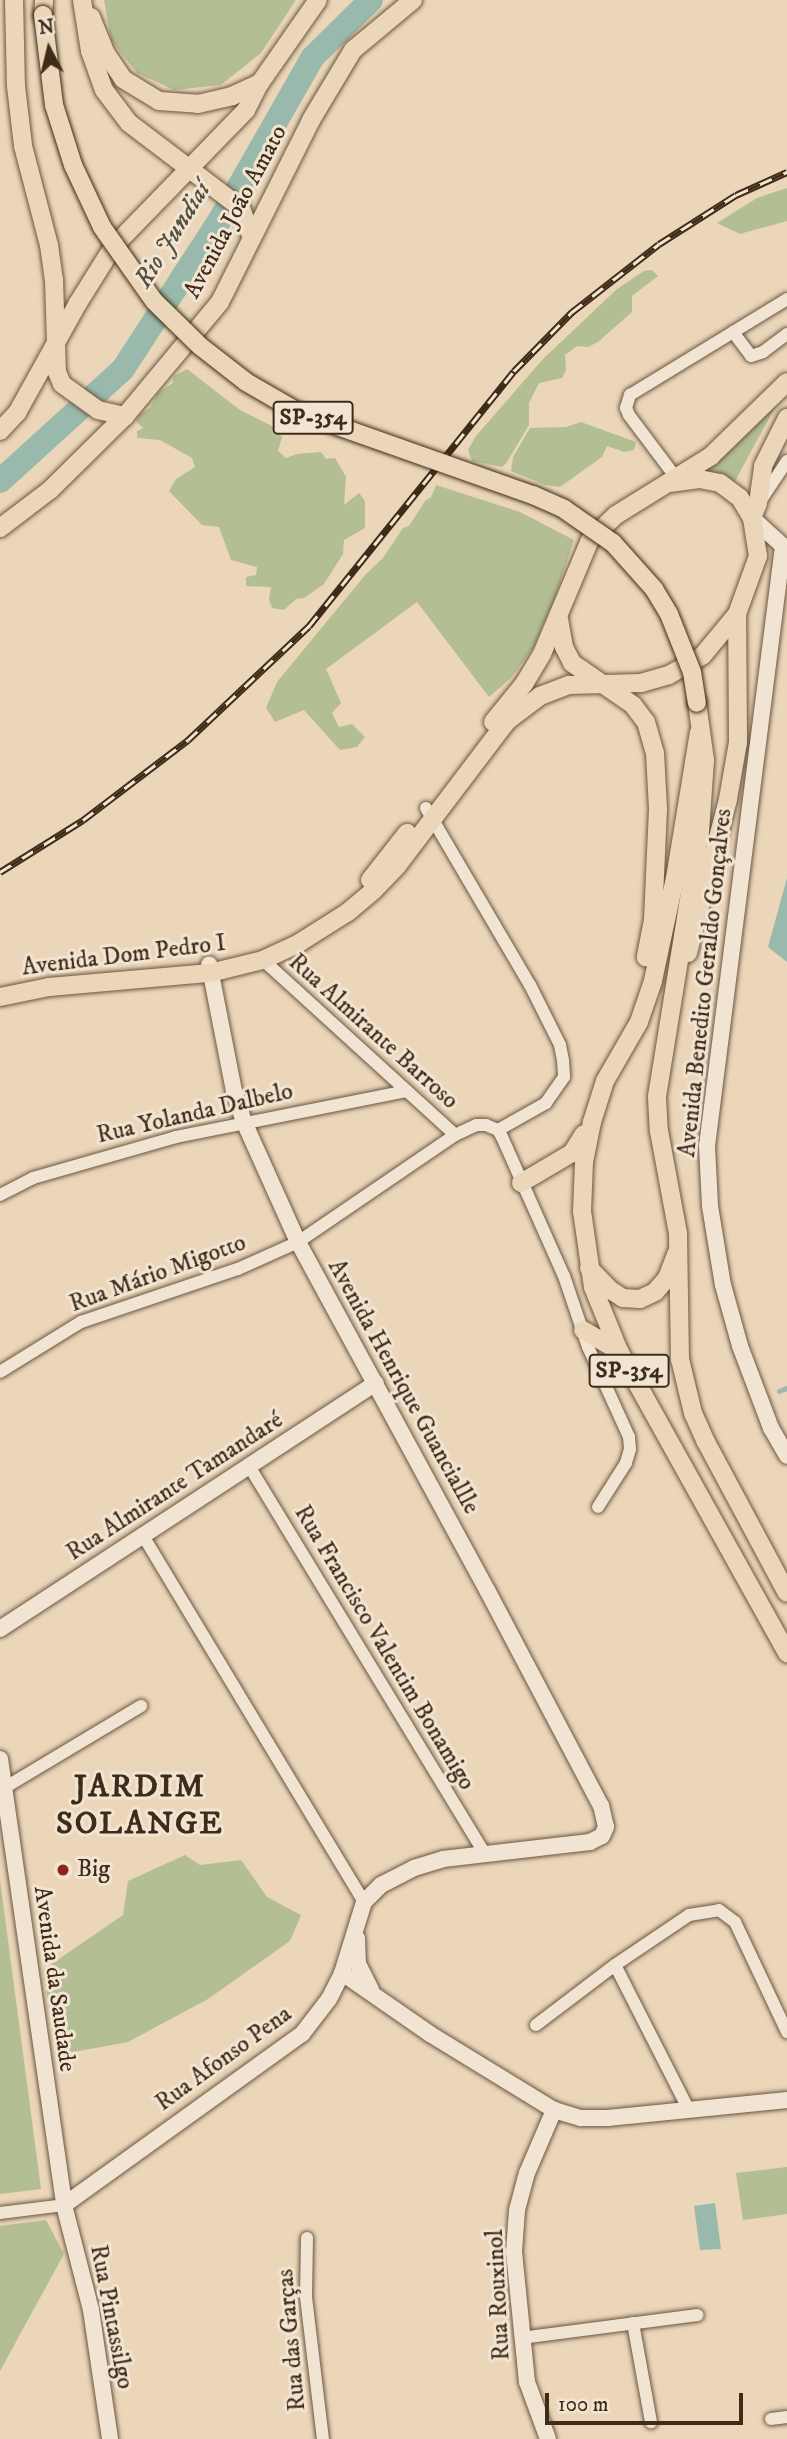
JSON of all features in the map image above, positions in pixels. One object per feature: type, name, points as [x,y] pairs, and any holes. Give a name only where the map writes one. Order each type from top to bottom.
[{"type":"main road","points":[[14,0],[16,86],[23,146],[49,245],[54,279],[57,372],[62,384],[98,410],[125,416]]},
{"type":"main road","points":[[83,0],[105,52],[123,79],[159,101],[198,104],[232,96],[260,83]]},
{"type":"main road","points":[[83,0],[90,51],[104,90],[129,123],[241,208],[253,239]]},
{"type":"main road","name":"Avenida João Amato","points":[[0,431],[18,413],[113,247],[187,167],[246,110],[260,83],[318,0]]},
{"type":"main road","name":"Avenida João Amato","points":[[0,528],[50,490],[125,416],[220,302],[312,120],[354,50],[413,0]]},
{"type":"main road","name":"SP-354","points":[[44,7],[54,105],[73,165],[102,227],[155,301],[200,346],[246,382],[298,412],[533,495],[564,509],[613,543],[654,589],[669,614],[692,672],[705,760],[700,831],[657,1097],[659,1131],[677,1220],[680,1359],[693,1413],[787,1593]]},
{"type":"main road","points":[[464,766],[524,684],[559,619],[572,580],[590,540],[616,515],[711,456],[787,383]]},
{"type":"main road","points":[[464,766],[507,721],[540,696],[569,685],[609,686],[641,683],[669,675],[703,655],[737,614],[758,556],[755,511],[763,466],[787,418]]},
{"type":"main road","points":[[674,481],[699,479],[720,483],[755,511]]},
{"type":"main road","points":[[675,992],[712,864],[738,742],[737,614]]},
{"type":"main road","points":[[559,619],[564,647],[572,663],[633,705],[646,722],[656,753],[658,809],[653,920],[641,981],[616,1061]]},
{"type":"main road","name":"SP-354","points":[[699,732],[675,878],[653,981],[639,1022],[616,1061],[592,1122],[584,1162],[582,1211],[593,1287],[619,1350],[787,1653]]},
{"type":"main road","name":"Avenida Dom Pedro I","points":[[0,986],[46,977],[209,969],[299,933],[346,902],[371,879],[429,813],[464,766]]},
{"type":"main road","name":"Avenida Dom Pedro I","points":[[0,997],[49,986],[209,969],[263,960],[299,943],[348,912],[397,866],[429,813]]},
{"type":"main road","points":[[521,1182],[572,1153],[592,1122]]},
{"type":"main road","points":[[589,1268],[616,1293],[640,1299],[655,1292],[667,1278],[678,1248]]},
{"type":"main road","points":[[583,1330],[619,1350]]},
{"type":"street","points":[[674,481],[629,415],[626,401],[634,391],[787,299]]},
{"type":"street","points":[[733,331],[751,356],[763,352],[787,334]]},
{"type":"street","points":[[785,548],[755,511],[787,461]]},
{"type":"street","name":"Avenida Benedito Geraldo Gonçalves","points":[[785,548],[706,1146],[710,1206],[723,1285],[745,1358],[771,1428],[787,1456]]},
{"type":"street","points":[[429,813],[530,985],[560,1045],[563,1061],[564,1077],[546,1103],[498,1130],[476,1125],[455,1135]]},
{"type":"street","name":"Rua Almirante Barroso","points":[[263,960],[455,1135]]},
{"type":"street","name":"Avenida Henrique Guanciallle","points":[[209,969],[234,1091],[244,1122],[298,1242],[601,1806],[606,1826],[602,1836],[590,1842],[484,1852]]},
{"type":"street","name":"Rua Yolanda Dalbelo","points":[[0,1195],[33,1178],[98,1157],[244,1122],[405,1091]]},
{"type":"street","points":[[498,1130],[564,1276],[583,1330],[629,1437],[630,1449],[626,1464],[598,1507]]},
{"type":"street","name":"Rua Mário Migotto","points":[[0,1372],[81,1322],[238,1269],[298,1242],[455,1135]]},
{"type":"street","name":"Rua Almirante Tamandaré","points":[[0,1629],[376,1383]]},
{"type":"street","name":"Rua Francisco Valentim Bonamigo","points":[[249,1466],[484,1852]]},
{"type":"street","points":[[142,1534],[364,1902],[381,1885],[414,1868],[443,1859],[484,1852]]},
{"type":"street","points":[[4,1788],[141,1706]]},
{"type":"street","name":"Avenida da Saudade","points":[[0,1762],[64,2205]]},
{"type":"street","name":"Rua Afonso Pena","points":[[64,2205],[302,2034],[318,2015],[342,1973],[364,1902]]},
{"type":"street","points":[[536,2025],[615,1965],[689,1915],[719,1910],[735,1922],[787,2032]]},
{"type":"street","points":[[356,1924],[358,1964],[374,1995]]},
{"type":"street","points":[[615,1965],[689,2110]]},
{"type":"street","points":[[342,1973],[476,2064],[554,2110],[581,2118],[608,2118],[787,2100]]},
{"type":"street","name":"Rua Rouxinol","points":[[548,2439],[527,2382],[514,2252],[517,2210],[527,2173],[554,2110]]},
{"type":"street","points":[[0,2213],[64,2205]]},
{"type":"street","name":"Rua Pintassilgo","points":[[64,2205],[91,2310],[110,2439]]},
{"type":"street","name":"Rua das Garças","points":[[307,2238],[306,2297],[323,2439]]},
{"type":"street","points":[[521,2338],[698,2315]]},
{"type":"street","points":[[633,2323],[651,2421]]},
{"type":"street","points":[[771,2419],[787,2417]]},
{"type":"green space","points":[[104,0],[296,0],[261,53],[221,85],[174,90],[137,73],[111,40]]},
{"type":"green space","points":[[787,188],[787,221],[740,234],[717,223],[757,198]]},
{"type":"green space","points":[[652,270],[658,276],[632,296],[632,312],[598,342],[588,347],[577,346],[565,355],[566,370],[562,378],[539,383],[529,403],[529,425],[507,462],[502,467],[472,461],[468,450],[476,436],[543,359],[617,289],[644,271]]},
{"type":"green space","points":[[187,369],[240,410],[274,427],[282,437],[278,451],[286,458],[321,452],[326,459],[335,458],[346,477],[344,505],[359,493],[365,501],[365,528],[344,540],[343,554],[324,584],[304,598],[296,599],[284,610],[272,608],[269,599],[271,587],[246,586],[246,577],[256,575],[257,567],[231,560],[219,527],[202,525],[169,491],[176,479],[195,467],[192,458],[160,440],[137,438],[137,431],[143,428],[136,421],[140,414],[150,408],[158,393],[173,383],[173,377]]},
{"type":"green space","points":[[784,391],[734,483],[700,469]]},
{"type":"green space","points":[[581,422],[636,442],[634,450],[624,452],[607,446],[602,457],[560,487],[545,485],[511,471],[513,457],[530,428],[566,427]]},
{"type":"green space","points":[[436,485],[520,512],[574,540],[555,598],[533,648],[511,678],[489,697],[417,602],[326,669],[341,703],[332,713],[339,727],[352,724],[365,737],[357,747],[340,750],[304,710],[275,722],[266,708],[277,682],[366,574],[383,558],[403,528],[409,526],[425,501],[431,497]]},
{"type":"green space","points":[[185,1855],[200,1865],[241,1860],[267,1897],[301,1915],[290,1941],[208,1999],[128,2042],[57,2055],[43,1970],[123,1915],[128,1881]]},
{"type":"green space","points":[[0,1880],[41,2189],[0,2194]]},
{"type":"green space","points":[[787,2167],[787,2214],[743,2220],[736,2173]]},
{"type":"green space","points":[[46,2220],[64,2254],[0,2371],[0,2226]]},
{"type":"shaded area","points":[[787,878],[787,962],[768,947]]},
{"type":"shaded area","points":[[715,2203],[721,2249],[700,2250],[694,2206]]},
{"type":"waterway","name":"Rio Jundiaí","points":[[0,481],[123,369],[221,218],[313,57],[371,0]]},
{"type":"waterway","points":[[779,1391],[787,1388]]},
{"type":"railway","points":[[0,872],[83,820],[188,740],[309,626],[514,371],[572,312],[659,244],[736,195],[787,172]]},
{"type":"place","name":"Big","points":[[63,1870]]},
{"type":"district","name":"JARDIM SOLANGE","points":[[140,1806]]}]
